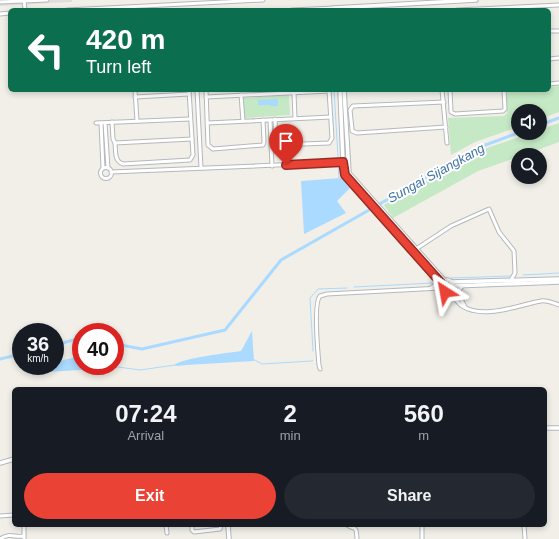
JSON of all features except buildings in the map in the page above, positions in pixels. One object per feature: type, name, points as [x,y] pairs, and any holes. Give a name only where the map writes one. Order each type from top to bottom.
[{"type":"street","points":[[0,2],[47,0]]},
{"type":"street","points":[[106,8],[263,0]]},
{"type":"street","points":[[354,8],[476,0]]},
{"type":"street","points":[[498,8],[559,5]]},
{"type":"street","points":[[135,92],[136,121]]},
{"type":"street","points":[[112,122],[113,140],[115,143],[116,159],[118,162],[123,164],[188,161],[192,158],[189,92],[135,97]]},
{"type":"street","points":[[197,92],[201,168]]},
{"type":"street","points":[[206,92],[208,145],[213,149],[263,145],[263,120]]},
{"type":"street","points":[[206,97],[306,92]]},
{"type":"street","points":[[275,120],[276,142],[278,145],[329,143],[332,138],[329,92]]},
{"type":"street","points":[[340,92],[345,162],[349,173],[373,204],[437,279],[445,292],[451,287],[511,280],[559,278]]},
{"type":"street","points":[[344,92],[345,162]]},
{"type":"street","points":[[442,92],[447,143]]},
{"type":"street","points":[[450,92],[451,112],[455,114],[503,111],[505,109],[504,92]]},
{"type":"street","points":[[294,93],[295,118]]},
{"type":"street","points":[[241,95],[243,121]]},
{"type":"street","points":[[444,102],[353,106],[350,110],[352,131],[357,133],[446,127]]},
{"type":"street","points":[[207,123],[331,117]]},
{"type":"street","points":[[96,123],[190,118]]},
{"type":"street","points":[[270,120],[272,166]]},
{"type":"street","points":[[103,123],[108,168],[111,172]]},
{"type":"street","points":[[103,123],[103,168],[100,171],[101,176],[106,178],[110,176],[111,172]]},
{"type":"street","points":[[115,143],[192,139]]},
{"type":"street","points":[[111,172],[345,162]]},
{"type":"street","points":[[103,168],[108,168]]},
{"type":"street","points":[[416,249],[451,226],[489,209],[499,232],[514,251],[515,273],[511,280]]},
{"type":"street","points":[[379,211],[445,281],[448,280],[459,304],[472,310],[488,311],[503,310],[541,301],[559,305]]},
{"type":"street","points":[[515,273],[521,280]]},
{"type":"street","points":[[431,288],[436,285],[437,279]]},
{"type":"street","points":[[320,369],[316,302],[320,296],[327,294],[431,288],[441,286],[445,281]]},
{"type":"street","points":[[451,287],[559,282]]},
{"type":"street","points":[[458,296],[459,290],[462,286]]},
{"type":"street","points":[[451,287],[463,302],[465,307]]},
{"type":"street","points":[[547,428],[559,428]]},
{"type":"street","points":[[0,463],[12,460]]},
{"type":"street","points":[[0,516],[12,515]]},
{"type":"street","points":[[0,539],[5,535],[12,534],[17,537],[24,538],[24,527]]},
{"type":"street","points":[[166,527],[167,533]]},
{"type":"street","points":[[192,527],[194,532],[220,529],[220,527]]},
{"type":"street","points":[[228,527],[229,539]]},
{"type":"street","points":[[352,527],[356,530],[357,539]]},
{"type":"street","points":[[422,527],[422,539]]},
{"type":"street","points":[[524,527],[525,539]]},
{"type":"shaded area","points":[[0,0],[72,0],[72,2],[0,6]]},
{"type":"green space","points":[[559,86],[559,112],[547,116],[547,104],[511,104],[511,129],[475,142],[451,155],[448,118],[504,116],[507,113],[507,92],[551,92],[551,87]]},
{"type":"green space","points":[[289,95],[290,115],[244,118],[243,98]]},
{"type":"green space","points":[[559,123],[559,142],[543,148],[511,148],[511,159],[478,171],[393,218],[384,205],[481,150],[511,140],[547,140],[547,127]]},
{"type":"water","points":[[278,99],[278,106],[258,105],[258,100]]},
{"type":"water","points":[[341,178],[350,188],[337,201],[346,213],[304,234],[301,181]]},
{"type":"water","points":[[252,331],[254,361],[174,365],[179,362],[195,358],[241,351]]},
{"type":"water","points":[[72,358],[72,370],[64,371],[64,360]]},
{"type":"waterway","points":[[334,92],[338,157]]},
{"type":"waterway","name":"Sungai Sijangkang","points":[[547,122],[559,118]]},
{"type":"waterway","name":"Sungai Sijangkang","points":[[124,346],[142,349],[225,330],[281,260],[480,147],[511,136]]},
{"type":"waterway","points":[[338,165],[339,178]]},
{"type":"waterway","points":[[523,275],[559,273]]},
{"type":"waterway","points":[[451,278],[510,276]]},
{"type":"waterway","points":[[354,287],[433,283]]},
{"type":"waterway","points":[[313,351],[310,298],[318,289],[347,288]]},
{"type":"waterway","name":"Sungai Sijangkang","points":[[64,343],[72,340]]},
{"type":"waterway","name":"Sungai Sijangkang","points":[[0,359],[12,356]]},
{"type":"waterway","points":[[253,359],[262,364],[313,360]]},
{"type":"waterway","points":[[124,368],[140,370],[175,365]]},
{"type":"route","points":[[286,165],[343,162],[345,175],[442,284],[441,288],[445,292]]}]
